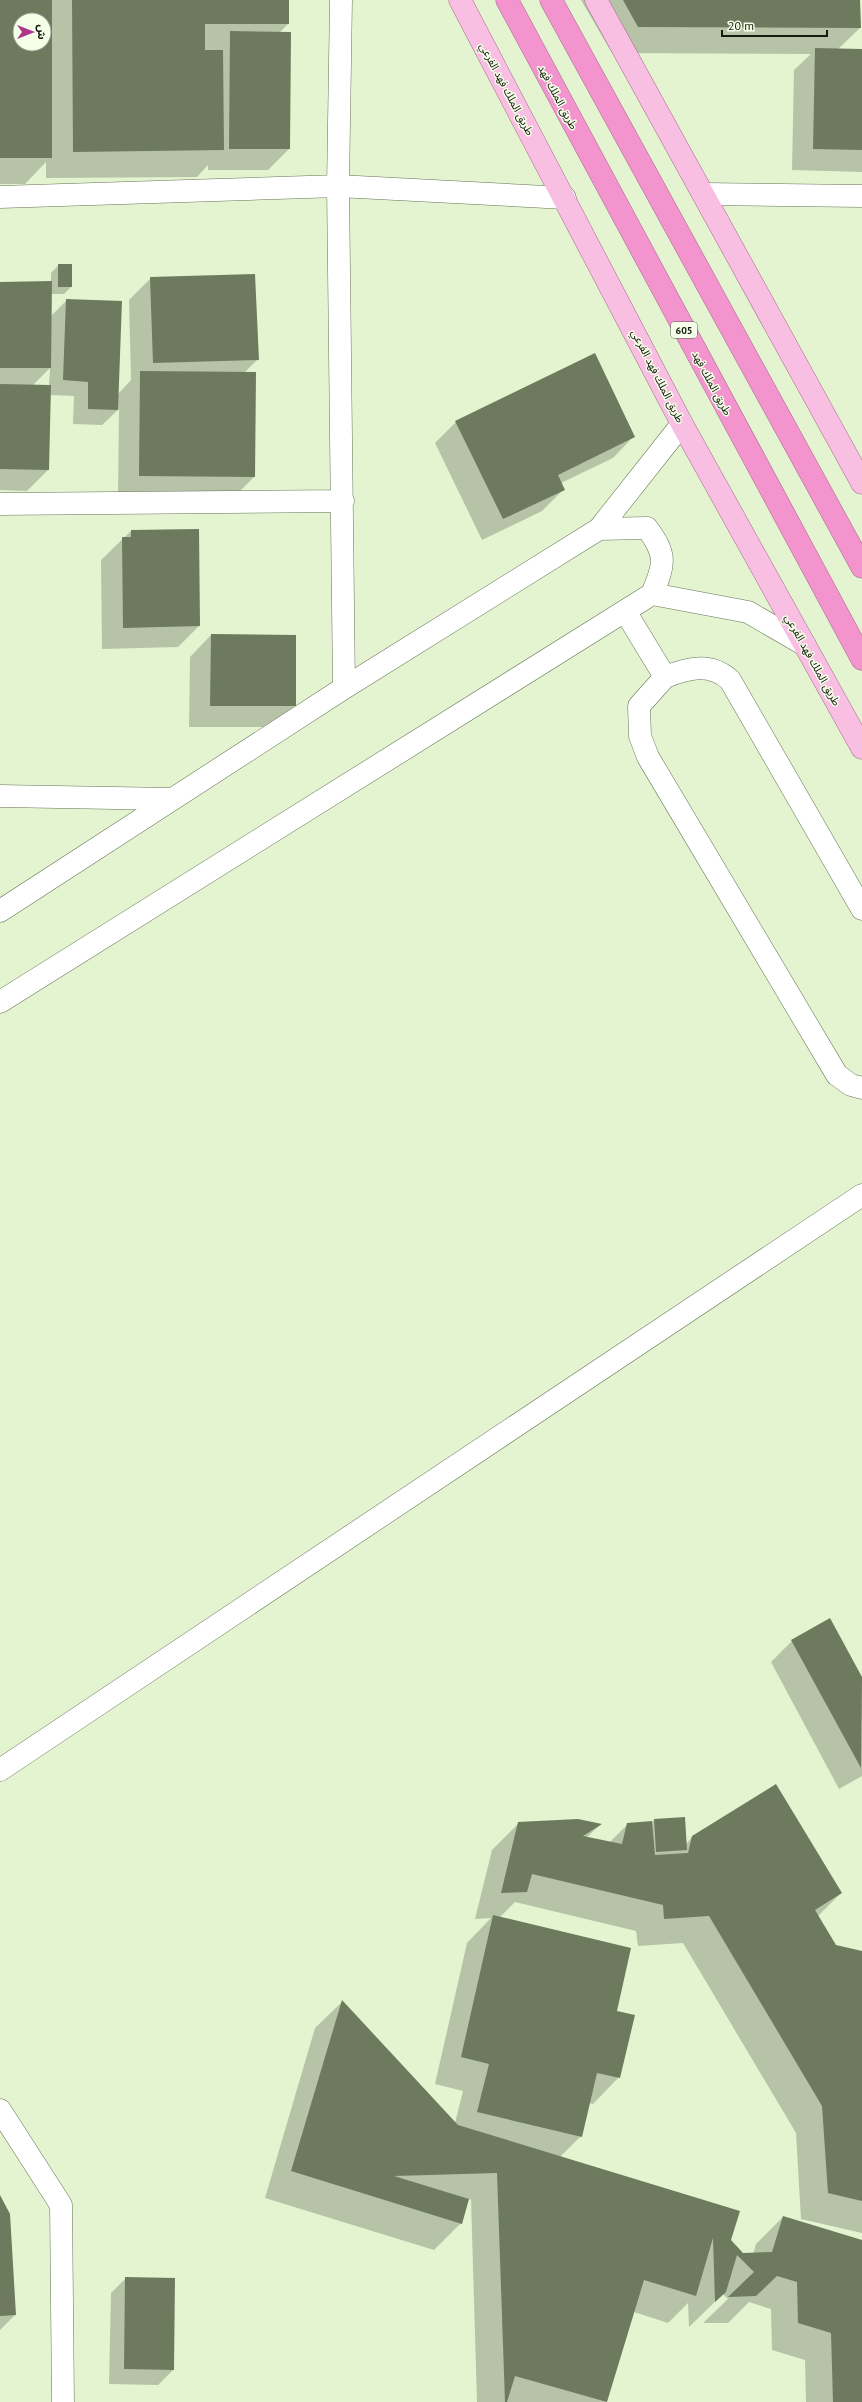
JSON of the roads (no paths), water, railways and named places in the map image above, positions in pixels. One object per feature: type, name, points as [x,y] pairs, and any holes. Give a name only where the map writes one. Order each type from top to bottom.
[{"type":"highway","name":"طريق الملك فهد","points":[[507,0],[862,659]]},
{"type":"highway","points":[[551,0],[862,567]]},
{"type":"main road","name":"طريق الملك فهد الفرعي","points":[[460,0],[682,424],[862,748]]},
{"type":"main road","points":[[596,0],[705,194],[862,483]]},
{"type":"street","points":[[341,0],[338,186],[343,501],[344,688]]},
{"type":"street","points":[[0,196],[338,186],[565,198]]},
{"type":"street","points":[[705,194],[862,196]]},
{"type":"street","points":[[0,911],[344,688],[599,529],[682,424]]},
{"type":"street","points":[[0,504],[343,501]]},
{"type":"street","points":[[0,1002],[652,594],[663,568],[659,545],[647,528],[599,529]]},
{"type":"street","points":[[652,594],[748,612],[805,645]]},
{"type":"street","points":[[625,611],[665,677]]},
{"type":"street","points":[[862,909],[730,680],[723,674],[708,668],[685,670],[665,677],[639,706],[640,736],[648,758],[837,1075],[851,1085],[862,1088]]},
{"type":"street","points":[[0,796],[171,799]]},
{"type":"street","points":[[0,1770],[862,1195]]},
{"type":"street","points":[[0,2110],[61,2205],[63,2402]]}]
